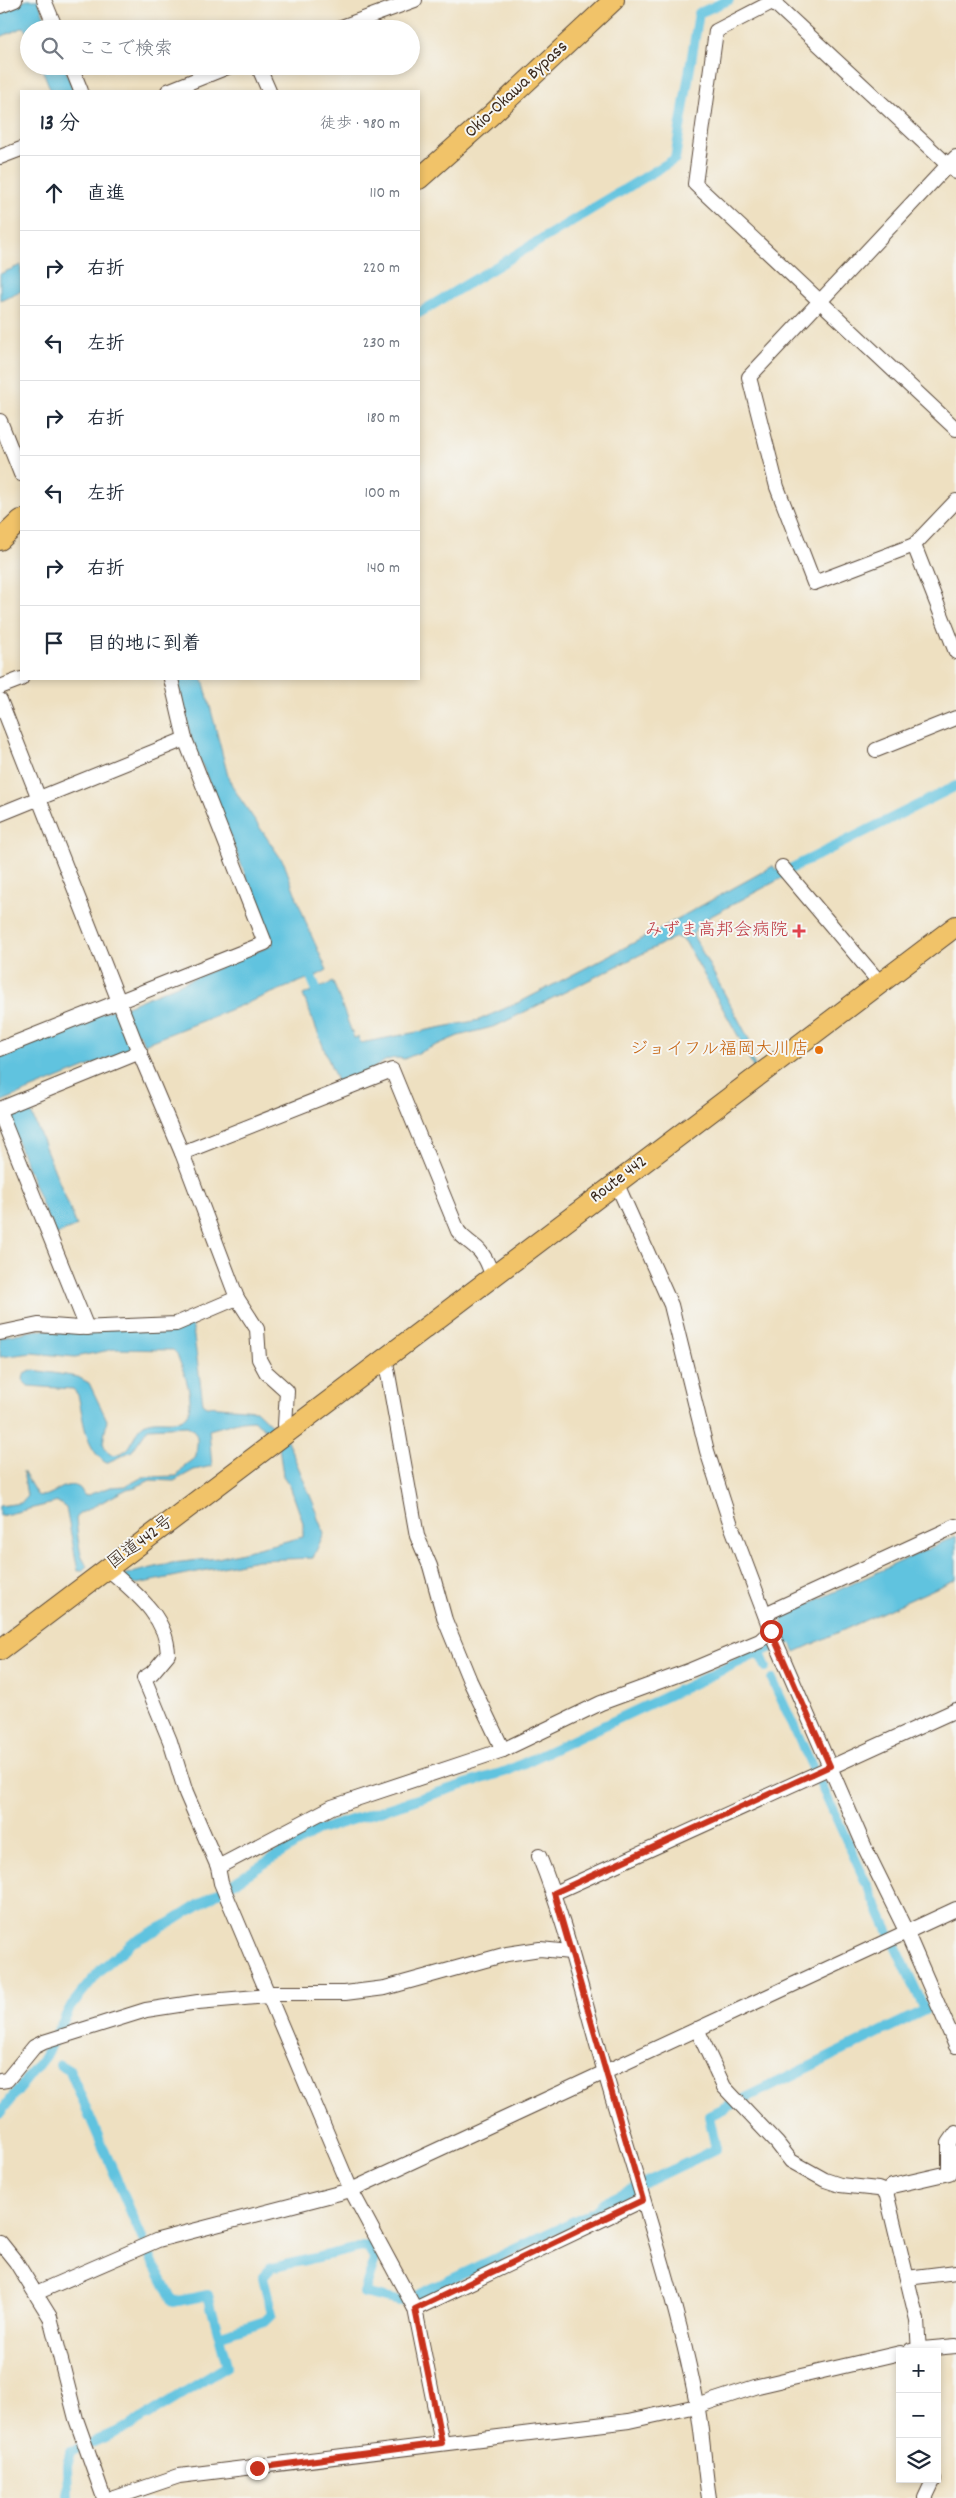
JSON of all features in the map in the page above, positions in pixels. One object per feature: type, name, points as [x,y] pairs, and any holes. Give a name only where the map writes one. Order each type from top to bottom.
[{"type":"highway","name":"Okio-Okawa Bypass","points":[[420,166],[509,86],[598,0]]},
{"type":"highway","name":"Okio-Okawa Bypass","points":[[420,178],[526,84],[614,0]]},
{"type":"highway","points":[[0,540],[20,521]]},
{"type":"highway","points":[[0,553],[20,534]]},
{"type":"highway","name":"Route 442","points":[[288,1433],[492,1275],[956,926]]},
{"type":"highway","name":"国道442号","points":[[0,1650],[288,1433]]},
{"type":"street","points":[[0,6],[15,0]]},
{"type":"street","points":[[44,0],[52,20]]},
{"type":"street","points":[[361,20],[415,0]]},
{"type":"street","points":[[956,429],[822,302],[695,184],[716,31],[773,1],[953,165],[850,271],[822,302],[749,377],[777,487],[814,583],[914,545],[956,501]]},
{"type":"street","points":[[75,75],[81,90]]},
{"type":"street","points":[[170,90],[208,75]]},
{"type":"street","points":[[262,75],[269,90]]},
{"type":"street","points":[[0,157],[20,149]]},
{"type":"street","points":[[0,421],[5,448],[20,472]]},
{"type":"street","points":[[914,545],[956,652]]},
{"type":"street","points":[[0,687],[20,679]]},
{"type":"street","points":[[0,1049],[120,1004],[265,943],[185,739],[171,680]]},
{"type":"street","points":[[0,700],[138,1049],[182,1153],[237,1298],[257,1329],[259,1358],[266,1372],[287,1391],[285,1425],[288,1433]]},
{"type":"street","points":[[876,750],[956,718]]},
{"type":"street","points":[[0,814],[185,739]]},
{"type":"street","points":[[782,867],[880,983]]},
{"type":"street","points":[[87,1328],[0,1111],[138,1049]]},
{"type":"street","points":[[182,1153],[392,1070],[458,1231],[463,1239],[473,1245],[486,1258],[492,1275]]},
{"type":"street","points":[[616,1182],[671,1305],[696,1413],[733,1531],[772,1633],[866,1850],[906,1931],[956,2046]]},
{"type":"street","points":[[0,1333],[38,1325],[87,1328],[176,1324],[237,1298]]},
{"type":"street","points":[[385,1357],[417,1536],[430,1566],[445,1620],[470,1681],[503,1750]]},
{"type":"street","points":[[765,1614],[956,1526]]},
{"type":"street","points":[[107,1568],[139,1597],[163,1626],[168,1641],[168,1654],[152,1673],[144,1678],[170,1741],[186,1794],[218,1867],[228,1900],[350,2190],[415,2309],[442,2443]]},
{"type":"street","points":[[218,1867],[332,1807],[503,1750],[601,1703],[691,1670],[760,1641],[772,1633]]},
{"type":"street","points":[[554,1893],[956,1710]]},
{"type":"street","points":[[538,1856],[554,1893],[635,2169],[681,2335],[697,2406],[709,2498]]},
{"type":"street","points":[[36,2292],[158,2240],[350,2190],[956,1909]]},
{"type":"street","points":[[0,2081],[7,2080],[34,2047],[44,2042],[146,2010],[198,2002],[268,1995],[345,1993],[385,1988],[507,1954],[540,1949],[570,1952]]},
{"type":"street","points":[[697,2029],[724,2087],[777,2142],[791,2161],[825,2180],[840,2185],[878,2189],[886,2192]]},
{"type":"street","points":[[886,2192],[892,2186],[949,2173],[949,2143],[956,2133]]},
{"type":"street","points":[[886,2192],[917,2320],[919,2348]]},
{"type":"street","points":[[415,2309],[642,2197]]},
{"type":"street","points":[[0,2242],[36,2292],[50,2316],[76,2419],[104,2498]]},
{"type":"street","points":[[906,2278],[956,2272]]},
{"type":"street","points":[[938,2348],[956,2346]]},
{"type":"street","points":[[114,2498],[179,2476],[629,2421],[697,2406],[758,2386],[896,2353]]},
{"type":"street","points":[[925,2498],[932,2483]]},
{"type":"water","points":[[27,0],[38,0],[46,20],[20,20],[20,29],[0,37],[0,11]]},
{"type":"water","points":[[45,75],[68,75],[74,90],[51,90]]},
{"type":"water","points":[[20,265],[20,291],[0,300],[0,274]]},
{"type":"water","points":[[177,680],[203,680],[229,780],[284,863],[308,928],[327,970],[309,980],[307,979],[144,1044],[139,1033],[126,1035],[131,1049],[0,1102],[0,1054],[113,1009],[127,1006],[273,945],[191,737]]},
{"type":"water","points":[[773,866],[782,878],[698,923],[693,935],[750,1041],[749,1050],[756,1069],[754,1070],[741,1041],[685,941],[676,937],[496,1026],[458,1036],[404,1059],[387,1060],[365,1074],[338,1084],[303,995],[333,982],[354,1038],[358,1037],[361,1043],[479,1020],[524,1000],[643,938]]},
{"type":"water","points":[[28,1105],[77,1226],[55,1235],[51,1221],[49,1222],[6,1113]]},
{"type":"water","points":[[192,1322],[203,1403],[207,1406],[256,1410],[287,1440],[324,1533],[313,1558],[257,1560],[127,1586],[119,1576],[172,1563],[218,1558],[303,1537],[303,1523],[290,1486],[283,1476],[279,1446],[264,1428],[253,1420],[241,1421],[209,1430],[212,1466],[194,1470],[174,1481],[150,1480],[127,1489],[79,1514],[76,1519],[79,1544],[87,1566],[82,1571],[78,1571],[66,1508],[58,1502],[0,1516],[0,1506],[21,1503],[27,1496],[23,1471],[37,1495],[47,1495],[67,1486],[72,1486],[78,1487],[85,1496],[110,1487],[126,1486],[143,1477],[177,1476],[185,1465],[196,1457],[196,1435],[187,1426],[148,1428],[132,1451],[106,1463],[99,1457],[89,1441],[78,1395],[73,1389],[28,1386],[23,1381],[24,1374],[34,1370],[78,1377],[89,1383],[107,1420],[103,1443],[106,1450],[113,1455],[121,1453],[130,1446],[136,1432],[144,1424],[152,1421],[178,1420],[185,1416],[189,1409],[190,1400],[183,1370],[177,1354],[173,1350],[115,1349],[75,1357],[32,1353],[0,1357],[0,1337],[37,1330]]},
{"type":"water","points":[[956,1536],[956,1579],[795,1652],[780,1617]]},
{"type":"waterway","points":[[420,312],[675,159],[699,13],[729,0]]},
{"type":"waterway","points":[[780,874],[956,786]]},
{"type":"waterway","points":[[307,967],[321,1000]]},
{"type":"waterway","points":[[0,2113],[45,2056],[71,2006],[100,1970],[133,1942],[170,1923],[316,1831],[507,1771],[801,1633]]},
{"type":"waterway","points":[[760,1653],[766,1667]]},
{"type":"waterway","points":[[772,1679],[812,1766]]},
{"type":"waterway","points":[[819,1780],[889,1933]]},
{"type":"waterway","points":[[416,2296],[597,2210],[607,2201],[716,2149],[709,2116],[925,2010],[895,1945]]},
{"type":"waterway","points":[[60,2065],[70,2071],[143,2240]]},
{"type":"waterway","points":[[221,2335],[265,2321],[272,2314],[263,2277],[271,2268],[367,2246],[375,2259],[364,2293],[399,2301],[404,2300]]},
{"type":"waterway","points":[[68,2498],[67,2465],[71,2452],[130,2426],[227,2366],[208,2295],[173,2302],[147,2251]]},
{"type":"place","name":"みずま高邦会病院","points":[[799,931]]},
{"type":"place","name":"ジョイフル福岡大川店","points":[[819,1050]]},
{"type":"route","points":[[257,2468],[442,2443],[415,2309],[643,2200],[554,1893],[830,1766],[771,1631]]}]
